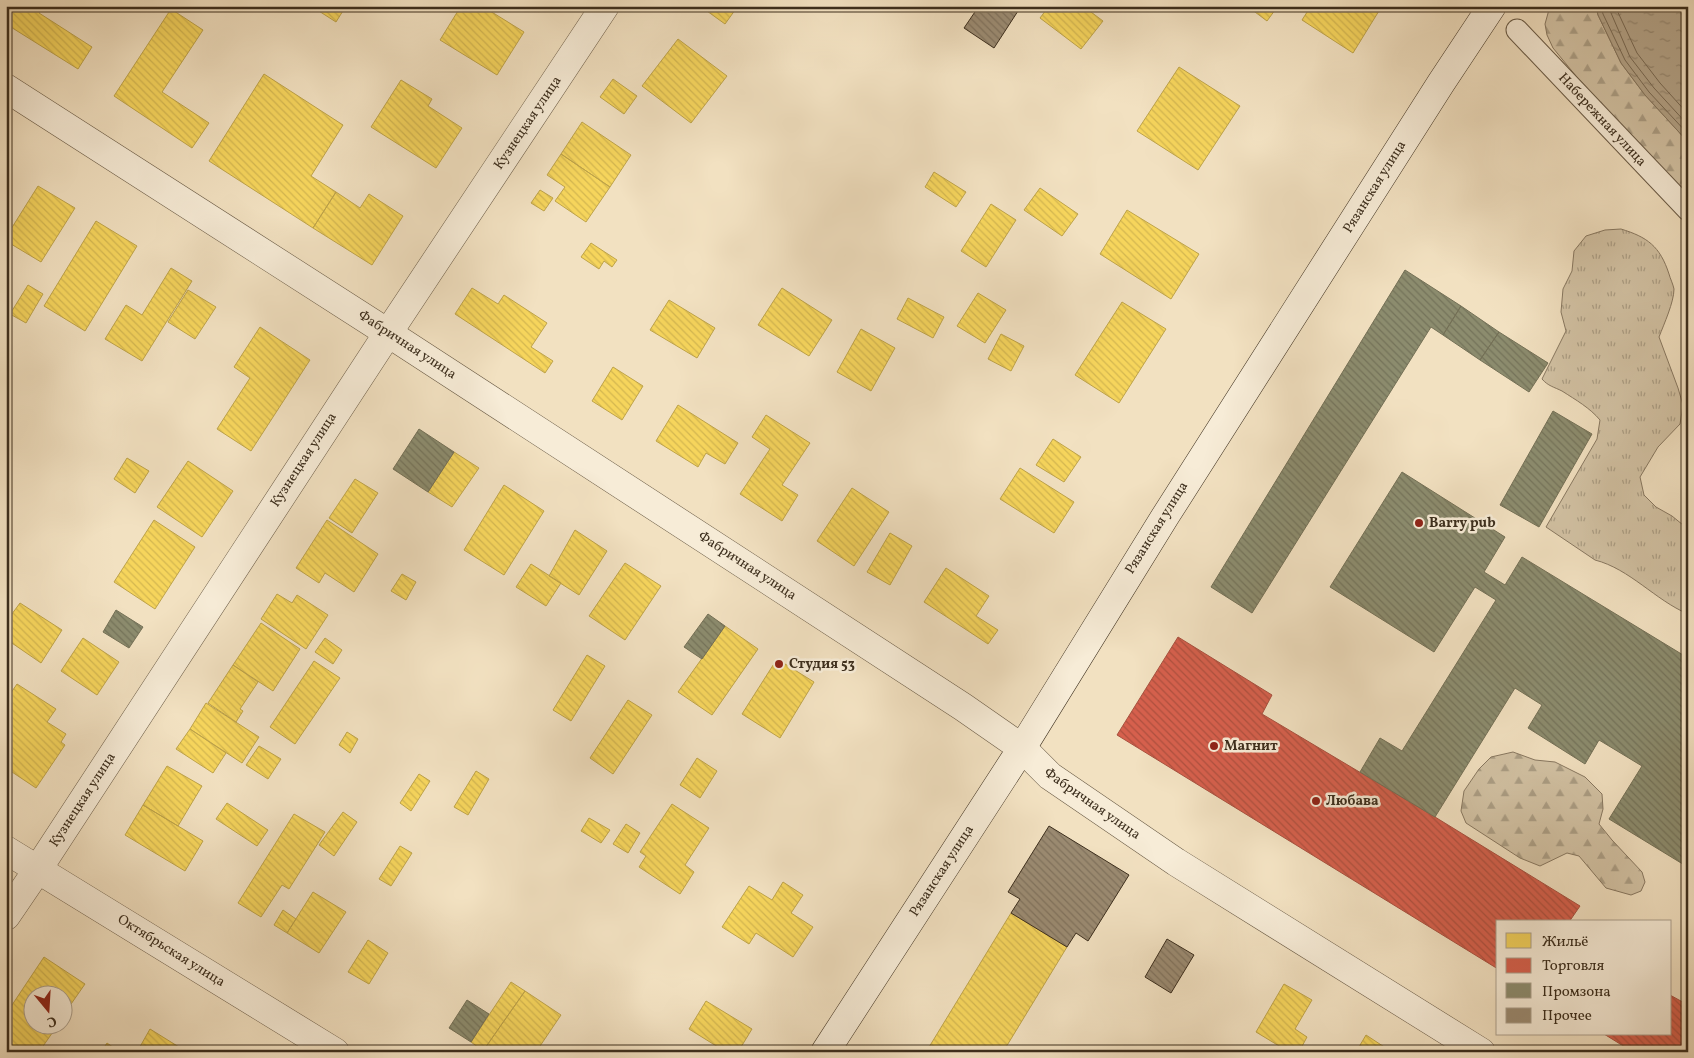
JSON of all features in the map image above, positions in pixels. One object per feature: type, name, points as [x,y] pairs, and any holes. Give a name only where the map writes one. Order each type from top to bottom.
[{"type":"street","name":"Кузнецкая улица","points":[[6,916],[605,6]]},
{"type":"street","name":"Рязанская улица","points":[[825,1052],[1022,748],[1166,515],[1492,6]]},
{"type":"street","name":"Набережная улица","points":[[1517,30],[1688,210]]},
{"type":"street","name":"Фабричная улица","points":[[6,88],[388,333],[954,701],[1022,748],[1050,776],[1176,862],[1481,1052]]},
{"type":"street","name":"Октябрьская улица","points":[[6,850],[335,1052]]},
{"type":"green space","points":[[1550,6],[1596,6],[1598,15],[1621,63],[1645,95],[1688,142],[1688,199],[1576,76],[1553,48],[1547,35],[1545,24]]},
{"type":"green space","points":[[1621,229],[1645,239],[1657,250],[1665,264],[1674,289],[1671,306],[1659,337],[1683,405],[1680,424],[1658,447],[1640,477],[1644,495],[1656,507],[1672,516],[1688,529],[1688,614],[1664,601],[1620,570],[1595,560],[1546,527],[1597,439],[1600,420],[1582,404],[1542,379],[1566,331],[1561,312],[1563,289],[1572,271],[1574,251],[1586,236],[1605,230]]},
{"type":"green space","points":[[1513,752],[1535,760],[1555,762],[1585,777],[1602,794],[1603,809],[1599,824],[1642,872],[1645,882],[1641,891],[1631,895],[1606,888],[1579,856],[1567,853],[1540,866],[1520,858],[1466,823],[1461,811],[1464,791],[1479,769],[1491,757]]},
{"type":"water","points":[[1596,6],[1688,6],[1688,142],[1645,95],[1621,63],[1598,15]]},
{"type":"building: Жильё","points":[[6,6],[43,6],[39,13],[92,47],[78,69],[6,24]]},
{"type":"building: Жильё","points":[[311,6],[346,6],[336,22]]},
{"type":"building: Жильё","points":[[461,6],[482,6],[524,32],[497,75],[440,40]]},
{"type":"building: Жильё","points":[[531,6],[543,6],[539,12]]},
{"type":"building: Жильё","points":[[700,6],[738,6],[725,24]]},
{"type":"building: Жильё","points":[[1049,6],[1083,6],[1103,21],[1081,49],[1040,18]]},
{"type":"building: Жильё","points":[[1247,6],[1278,6],[1267,21]]},
{"type":"building: Жильё","points":[[1311,6],[1382,6],[1353,53],[1302,20]]},
{"type":"building: Жильё","points":[[171,9],[203,30],[162,92],[209,123],[192,148],[114,96]]},
{"type":"building: Жильё","points":[[678,39],[727,76],[691,123],[642,86]]},
{"type":"building: Жильё","points":[[1179,67],[1240,106],[1198,170],[1137,131]]},
{"type":"building: Жильё","points":[[264,74],[343,125],[311,176],[336,192],[313,228],[209,161]]},
{"type":"building: Жильё","points":[[613,79],[637,96],[624,114],[600,97]]},
{"type":"building: Жильё","points":[[401,80],[432,99],[428,106],[462,128],[436,168],[371,127]]},
{"type":"building: Жильё","points":[[582,122],[631,155],[610,187],[561,154]]},
{"type":"building: Жильё","points":[[561,154],[610,187],[586,222],[555,201],[565,187],[547,175]]},
{"type":"building: Жильё","points":[[934,172],[966,192],[956,207],[925,187]]},
{"type":"building: Жильё","points":[[38,186],[75,208],[41,262],[6,241],[6,237]]},
{"type":"building: Жильё","points":[[1040,188],[1078,214],[1062,236],[1024,210]]},
{"type":"building: Жильё","points":[[540,190],[553,198],[544,211],[531,203]]},
{"type":"building: Жильё","points":[[336,192],[360,208],[369,194],[403,216],[372,265],[313,228]]},
{"type":"building: Жильё","points":[[991,204],[1016,220],[986,267],[961,251]]},
{"type":"building: Жильё","points":[[1127,210],[1199,254],[1171,299],[1100,254]]},
{"type":"building: Жильё","points":[[96,221],[137,246],[85,331],[44,306]]},
{"type":"building: Жильё","points":[[591,243],[617,260],[612,267],[604,261],[599,269],[581,257]]},
{"type":"building: Жильё","points":[[171,268],[192,281],[142,361],[105,339],[126,305],[142,315]]},
{"type":"building: Жильё","points":[[28,285],[43,294],[26,323],[10,314]]},
{"type":"building: Жильё","points":[[472,288],[498,304],[504,295],[547,323],[531,347],[553,361],[545,373],[455,314]]},
{"type":"building: Жильё","points":[[782,288],[832,320],[809,356],[758,325]]},
{"type":"building: Жильё","points":[[188,290],[216,307],[195,339],[168,322]]},
{"type":"building: Жильё","points":[[978,293],[1006,310],[985,343],[957,326]]},
{"type":"building: Жильё","points":[[908,298],[944,317],[933,338],[897,319]]},
{"type":"building: Жильё","points":[[669,300],[715,328],[697,358],[650,330]]},
{"type":"building: Жильё","points":[[1122,302],[1166,329],[1119,403],[1075,375]]},
{"type":"building: Жильё","points":[[260,327],[310,360],[251,451],[217,429],[250,378],[234,367]]},
{"type":"building: Жильё","points":[[861,329],[895,348],[871,391],[837,372]]},
{"type":"building: Жильё","points":[[1001,334],[1024,346],[1011,371],[988,359]]},
{"type":"building: Жильё","points":[[613,367],[643,386],[622,420],[592,401]]},
{"type":"building: Жильё","points":[[678,405],[738,443],[725,464],[706,453],[698,467],[656,441]]},
{"type":"building: Жильё","points":[[766,415],[810,443],[782,485],[798,495],[782,521],[740,494],[770,449],[752,437]]},
{"type":"building: Жильё","points":[[1053,439],[1081,457],[1064,482],[1036,465]]},
{"type":"building: Жильё","points":[[454,452],[479,468],[452,507],[428,492]]},
{"type":"building: Жильё","points":[[127,458],[149,471],[135,493],[114,479]]},
{"type":"building: Жильё","points":[[188,461],[233,491],[202,537],[157,507]]},
{"type":"building: Жильё","points":[[1020,468],[1074,502],[1054,533],[1000,499]]},
{"type":"building: Жильё","points":[[355,479],[378,493],[352,533],[329,518]]},
{"type":"building: Жильё","points":[[504,485],[544,511],[504,575],[464,550]]},
{"type":"building: Жильё","points":[[852,488],[889,512],[854,566],[817,541]]},
{"type":"building: Жильё","points":[[154,520],[195,547],[155,609],[114,582]]},
{"type":"building: Жильё","points":[[327,520],[378,554],[354,592],[325,573],[319,583],[296,568]]},
{"type":"building: Жильё","points":[[575,530],[607,551],[579,595],[549,576]]},
{"type":"building: Жильё","points":[[890,533],[912,546],[890,585],[867,572]]},
{"type":"building: Жильё","points":[[625,563],[661,586],[625,640],[589,616]]},
{"type":"building: Жильё","points":[[531,564],[561,583],[546,606],[516,587]]},
{"type":"building: Жильё","points":[[946,568],[989,596],[976,616],[998,630],[988,644],[924,602]]},
{"type":"building: Жильё","points":[[402,574],[416,582],[406,600],[391,591]]},
{"type":"building: Жильё","points":[[277,594],[292,603],[297,595],[328,615],[306,649],[261,619]]},
{"type":"building: Жильё","points":[[20,603],[62,630],[41,663],[6,639],[6,622]]},
{"type":"building: Жильё","points":[[261,623],[300,649],[273,691],[233,665]]},
{"type":"building: Жильё","points":[[725,626],[758,649],[712,715],[678,692]]},
{"type":"building: Жильё","points":[[83,638],[119,662],[97,695],[61,671]]},
{"type":"building: Жильё","points":[[325,638],[342,650],[333,664],[315,652]]},
{"type":"building: Жильё","points":[[587,655],[605,666],[571,721],[553,710]]},
{"type":"building: Жильё","points":[[777,659],[814,682],[780,738],[742,714]]},
{"type":"building: Жильё","points":[[314,661],[340,678],[295,744],[270,727]]},
{"type":"building: Жильё","points":[[233,665],[258,682],[240,709],[243,711],[236,722],[208,703]]},
{"type":"building: Жильё","points":[[17,684],[56,709],[47,722],[66,734],[61,742],[65,745],[36,788],[6,768],[6,700]]},
{"type":"building: Жильё","points":[[628,700],[652,715],[613,774],[590,758]]},
{"type":"building: Жильё","points":[[206,703],[259,737],[242,763],[190,729]]},
{"type":"building: Жильё","points":[[190,729],[226,753],[213,773],[176,749]]},
{"type":"building: Жильё","points":[[347,732],[358,739],[350,753],[339,745]]},
{"type":"building: Жильё","points":[[259,746],[281,759],[268,779],[246,765]]},
{"type":"building: Жильё","points":[[697,758],[717,771],[700,798],[680,785]]},
{"type":"building: Жильё","points":[[167,766],[202,786],[178,826],[143,805]]},
{"type":"building: Жильё","points":[[476,771],[489,779],[468,815],[454,807]]},
{"type":"building: Жильё","points":[[419,774],[430,781],[411,811],[400,803]]},
{"type":"building: Жильё","points":[[227,803],[268,830],[257,846],[216,819]]},
{"type":"building: Жильё","points":[[672,804],[709,828],[685,865],[694,872],[680,894],[639,867],[646,856],[640,852]]},
{"type":"building: Жильё","points":[[143,805],[203,841],[185,871],[125,835]]},
{"type":"building: Жильё","points":[[343,812],[357,822],[334,856],[319,845]]},
{"type":"building: Жильё","points":[[294,814],[325,832],[289,889],[282,885],[261,917],[238,903]]},
{"type":"building: Жильё","points":[[589,818],[610,830],[601,843],[581,831]]},
{"type":"building: Жильё","points":[[626,824],[640,833],[628,853],[613,844]]},
{"type":"building: Жильё","points":[[400,846],[412,853],[391,886],[379,879]]},
{"type":"building: Жильё","points":[[783,882],[803,895],[791,913],[813,927],[793,957],[756,933],[749,944],[722,927],[749,886],[772,900]]},
{"type":"building: Жильё","points":[[313,892],[346,912],[319,953],[287,933]]},
{"type":"building: Жильё","points":[[283,910],[296,919],[287,933],[274,925]]},
{"type":"building: Жильё","points":[[1011,913],[1067,947],[1003,1052],[926,1052]]},
{"type":"building: Жильё","points":[[368,940],[388,953],[369,984],[348,972]]},
{"type":"building: Жильё","points":[[44,957],[85,984],[72,1003],[72,986],[25,986]]},
{"type":"building: Жильё","points":[[511,982],[525,991],[483,1051],[471,1042]]},
{"type":"building: Жильё","points":[[1284,984],[1312,1000],[1295,1029],[1307,1037],[1299,1052],[1289,1052],[1256,1032]]},
{"type":"building: Жильё","points":[[22,990],[22,1036],[50,1036],[39,1052],[14,1052],[6,1047],[6,1014]]},
{"type":"building: Жильё","points":[[525,991],[561,1015],[536,1052],[483,1051]]},
{"type":"building: Жильё","points":[[706,1001],[752,1029],[738,1052],[726,1052],[689,1029]]},
{"type":"building: Жильё","points":[[150,1029],[187,1052],[137,1052]]},
{"type":"building: Жильё","points":[[1366,1035],[1392,1052],[1356,1052]]},
{"type":"building: Жильё","points":[[107,1043],[120,1052],[101,1052]]},
{"type":"building: Торговля","name":"Любава","points":[[1178,637],[1272,695],[1262,714],[1580,906],[1570,920],[1496,920],[1496,968],[1117,735]]},
{"type":"building: Торговля","points":[[1672,996],[1688,1005],[1688,1052],[1633,1052],[1607,1036],[1672,1036]]},
{"type":"building: Промзона","points":[[1405,270],[1461,306],[1443,335],[1431,327],[1252,613],[1211,587]]},
{"type":"building: Промзона","points":[[1461,306],[1499,332],[1480,360],[1443,335]]},
{"type":"building: Промзона","points":[[1499,332],[1548,363],[1529,392],[1480,360]]},
{"type":"building: Промзона","points":[[1553,411],[1592,434],[1539,527],[1500,505]]},
{"type":"building: Промзона","points":[[419,429],[454,452],[428,492],[393,469]]},
{"type":"building: Промзона","points":[[1402,472],[1505,537],[1484,572],[1505,585],[1522,557],[1688,658],[1688,862],[1686,866],[1609,819],[1642,766],[1599,740],[1585,764],[1528,728],[1542,705],[1515,688],[1435,817],[1360,772],[1380,738],[1402,751],[1496,600],[1475,587],[1434,652],[1330,587]]},
{"type":"building: Промзона","points":[[116,610],[143,627],[129,648],[103,632]]},
{"type":"building: Промзона","points":[[708,614],[725,626],[702,659],[684,647]]},
{"type":"building: Промзона","points":[[467,1000],[489,1014],[471,1042],[449,1028]]},
{"type":"building: Прочее","points":[[979,6],[1011,6],[1018,11],[994,48],[964,28]]},
{"type":"building: Прочее","points":[[1049,826],[1129,875],[1088,941],[1076,933],[1067,947],[1011,913],[1020,899],[1008,892]]},
{"type":"building: Прочее","points":[[1167,939],[1194,955],[1171,993],[1145,977]]},
{"type":"place","name":"Barry pub","points":[[1419,523]]},
{"type":"place","name":"Студия 53","points":[[779,664]]},
{"type":"place","name":"Магнит","points":[[1214,746]]},
{"type":"place","name":"Любава","points":[[1316,801]]}]
